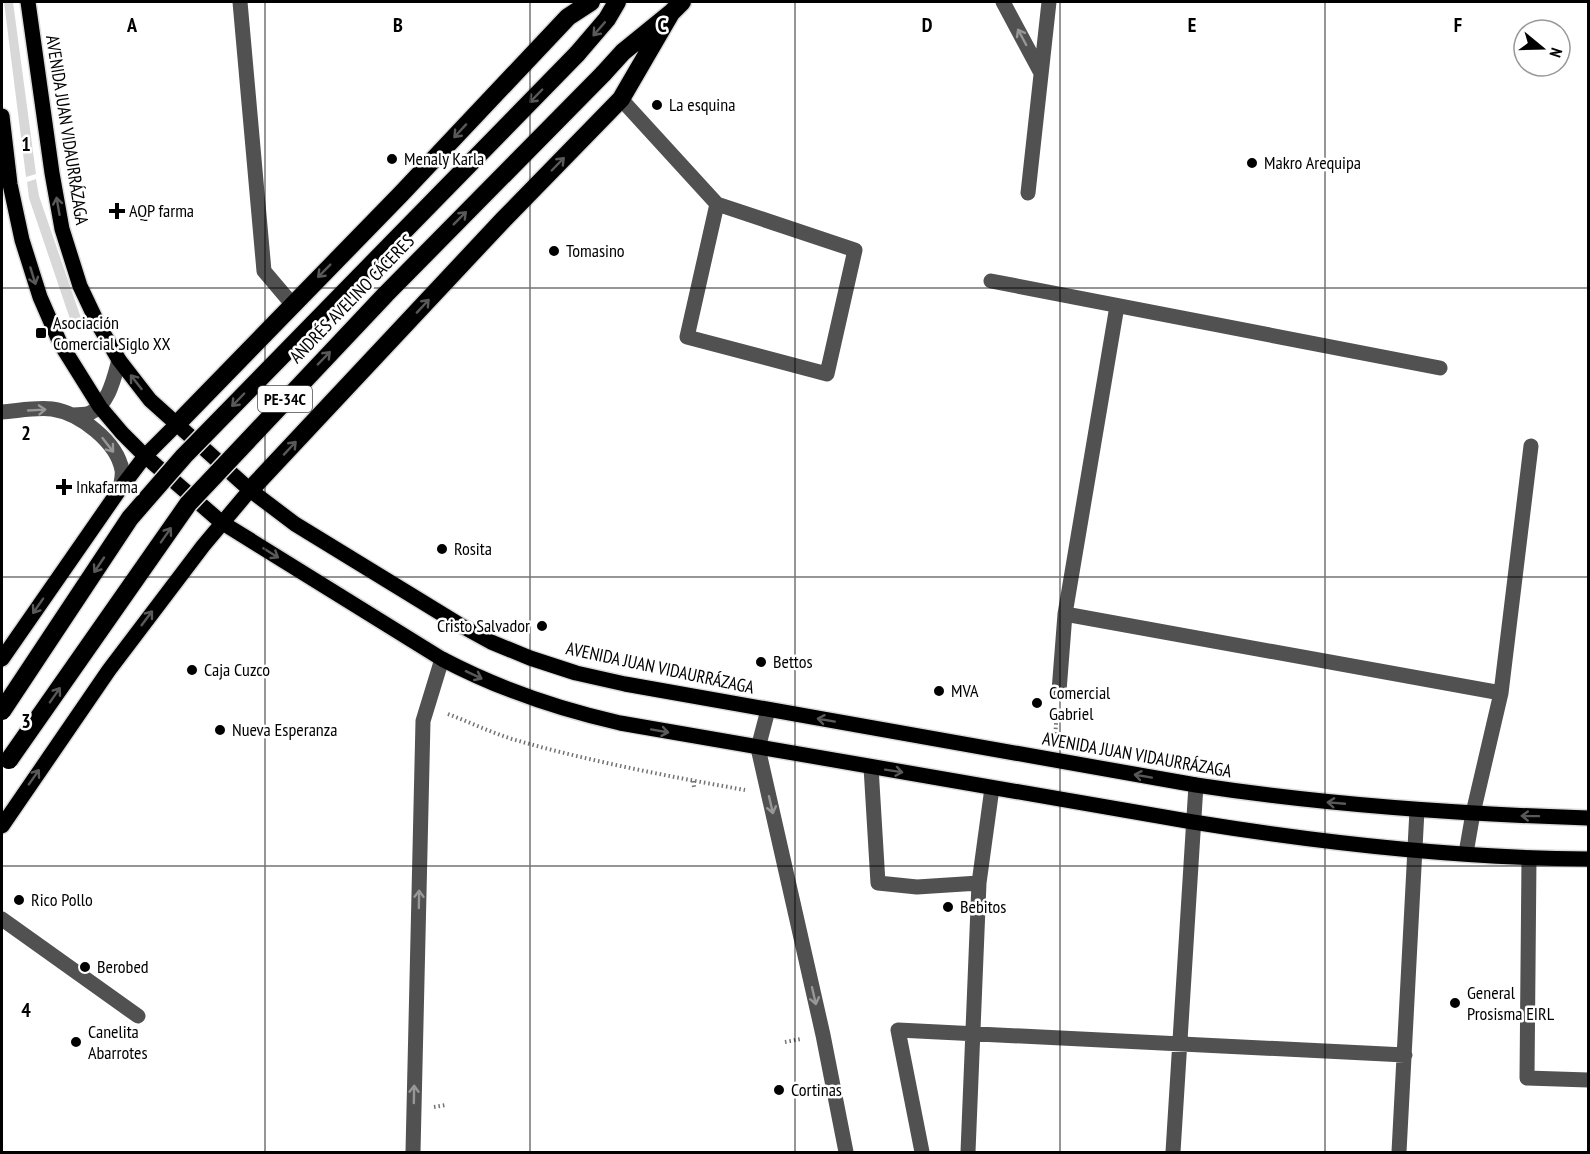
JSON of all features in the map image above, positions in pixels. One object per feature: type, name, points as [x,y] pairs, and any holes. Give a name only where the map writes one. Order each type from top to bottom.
[{"type":"highway","points":[[176,425],[401,194],[568,17],[591,2]]},
{"type":"highway","name":"ANDRÉS AVELINO CÁCERES","points":[[2,711],[130,518],[184,456],[577,54],[607,19],[617,2]]},
{"type":"highway","points":[[250,490],[503,220],[621,99],[676,7]]},
{"type":"highway","name":"ANDRÉS AVELINO CÁCERES","points":[[5,766],[188,504],[386,294],[623,52],[676,7]]},
{"type":"main road","name":"AVENIDA JUAN VIDAURRÁZAGA","points":[[27,2],[62,229],[80,286],[119,360],[150,400],[250,490],[295,524],[491,642],[576,673],[625,684],[1196,785],[1272,797],[1417,810],[1588,818]]},
{"type":"main road","points":[[2,116],[15,206],[22,240],[39,297],[60,343],[100,407],[122,433],[221,522],[442,659],[512,692],[572,712],[620,723],[871,768],[1266,834],[1416,850],[1529,858],[1588,859]]},
{"type":"main road","points":[[2,659],[120,489],[145,456],[176,425]]},
{"type":"main road","points":[[2,826],[109,670],[221,522],[250,490]]},
{"type":"street","points":[[240,2],[264,271],[292,304]]},
{"type":"street","points":[[1003,2],[1041,73]]},
{"type":"street","points":[[1028,193],[1049,2]]},
{"type":"street","points":[[621,99],[717,204],[855,250],[827,374],[687,337],[717,204]]},
{"type":"street","points":[[991,281],[1440,368]]},
{"type":"street","points":[[1059,691],[1065,614],[1117,306]]},
{"type":"street","points":[[72,415],[88,414],[100,407],[113,383],[119,360]]},
{"type":"street","points":[[2,412],[52,409],[72,415],[93,428],[112,447],[122,470],[120,489]]},
{"type":"street","points":[[1466,853],[1501,693],[1531,446]]},
{"type":"street","points":[[1065,614],[1501,693]]},
{"type":"street","points":[[413,1152],[423,721],[442,659]]},
{"type":"street","points":[[768,710],[758,748],[846,1152]]},
{"type":"street","points":[[871,768],[878,883],[917,887],[979,883]]},
{"type":"street","points":[[1173,1152],[1196,785]]},
{"type":"street","points":[[968,1152],[979,883],[992,788]]},
{"type":"street","points":[[1400,1152],[1417,810]]},
{"type":"street","points":[[1529,858],[1527,1078],[1588,1080]]},
{"type":"street","points":[[2,919],[138,1016]]},
{"type":"street","points":[[922,1152],[898,1030],[1405,1055]]},
{"type":"path","points":[[1053,760],[1059,691]]},
{"type":"path","points":[[428,706],[509,740],[556,753],[630,770],[768,795]]},
{"type":"path","points":[[693,781],[694,787]]},
{"type":"shaded area","points":[[4,2],[13,2],[36,174],[26,177]]},
{"type":"shaded area","points":[[36,179],[39,196],[81,318],[71,322],[29,198],[27,182]]},
{"type":"place","name":"La esquina","points":[[657,105]]},
{"type":"place","name":"Menaly Karla","points":[[392,159]]},
{"type":"place","name":"Makro Arequipa","points":[[1252,163]]},
{"type":"place","name":"AQP farma","points":[[117,211]]},
{"type":"place","name":"Tomasino","points":[[554,251]]},
{"type":"place","name":"Asociación Comercial Siglo XX","points":[[41,333]]},
{"type":"place","name":"Inkafarma","points":[[64,487]]},
{"type":"place","name":"Rosita","points":[[442,549]]},
{"type":"place","name":"Cristo Salvador","points":[[542,626]]},
{"type":"place","name":"Bettos","points":[[761,662]]},
{"type":"place","name":"Caja Cuzco","points":[[192,670]]},
{"type":"place","name":"MVA","points":[[939,691]]},
{"type":"place","name":"Comercial Gabriel","points":[[1037,703]]},
{"type":"place","name":"Nueva Esperanza","points":[[220,730]]},
{"type":"place","name":"Rico Pollo","points":[[19,900]]},
{"type":"place","name":"Bebitos","points":[[948,907]]},
{"type":"place","name":"Berobed","points":[[85,967]]},
{"type":"place","name":"General Prosisma EIRL","points":[[1455,1003]]},
{"type":"place","name":"Canelita Abarrotes","points":[[76,1042]]},
{"type":"place","name":"Cortinas","points":[[779,1090]]}]
